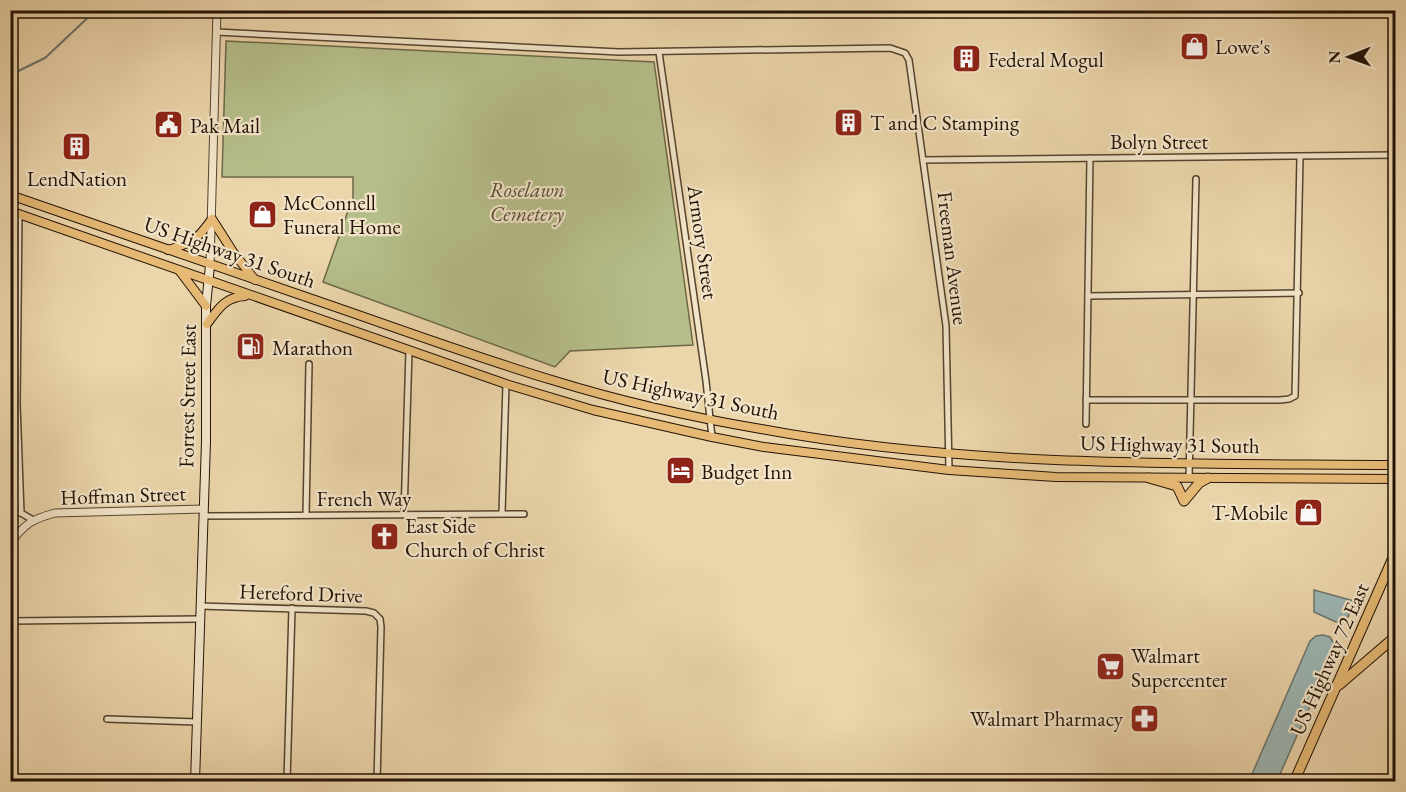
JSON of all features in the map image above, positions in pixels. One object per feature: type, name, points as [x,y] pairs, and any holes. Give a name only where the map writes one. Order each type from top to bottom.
[{"type":"highway","points":[[1149,478],[1177,486],[1184,501],[1199,483],[1208,478]]},
{"type":"highway","name":"US Highway 72 East","points":[[1294,782],[1395,559]]},
{"type":"highway","points":[[1335,688],[1395,636]]},
{"type":"main road","name":"US Highway 31 South","points":[[10,195],[554,381],[709,420],[765,430],[949,454],[1093,461],[1395,465]]},
{"type":"main road","name":"US Highway 31 South","points":[[15,213],[506,384],[593,410],[712,437],[765,447],[949,470],[1056,477],[1395,478]]},
{"type":"main road","points":[[167,250],[192,242],[199,237],[212,219],[233,252],[255,280]]},
{"type":"main road","name":"Forrest Street East","points":[[195,782],[206,306],[210,265]]},
{"type":"main road","points":[[179,270],[206,306]]},
{"type":"main road","points":[[207,324],[220,305],[227,300],[236,296],[250,295]]},
{"type":"street","name":"Forrest Street East","points":[[210,265],[217,10]]},
{"type":"street","points":[[216,32],[659,52]]},
{"type":"street","name":"Freeman Avenue","points":[[659,52],[890,48],[905,53],[909,60],[946,326],[949,470]]},
{"type":"street","name":"Armory Street","points":[[659,52],[712,437]]},
{"type":"street","name":"Bolyn Street","points":[[923,159],[1395,155]]},
{"type":"street","points":[[1086,400],[1280,400],[1295,396],[1299,292],[1300,157]]},
{"type":"street","points":[[1086,424],[1090,158]]},
{"type":"street","points":[[1189,478],[1196,179]]},
{"type":"street","points":[[15,213],[19,296],[14,345],[14,404],[21,513]]},
{"type":"street","points":[[1088,296],[1299,292]]},
{"type":"street","points":[[10,296],[19,296]]},
{"type":"street","points":[[404,515],[409,351]]},
{"type":"street","points":[[306,515],[309,364]]},
{"type":"street","points":[[502,513],[506,384]]},
{"type":"street","name":"Hoffman Street","points":[[10,513],[21,513],[33,519],[75,511],[203,513]]},
{"type":"street","name":"French Way","points":[[203,513],[524,514]]},
{"type":"street","points":[[10,543],[33,519]]},
{"type":"street","name":"Hereford Drive","points":[[200,606],[374,613],[380,619],[381,627],[377,782]]},
{"type":"street","points":[[287,782],[292,608]]},
{"type":"street","points":[[10,621],[200,619]]},
{"type":"street","points":[[107,719],[197,722]]},
{"type":"green space","points":[[242,11],[430,11],[426,14],[248,15]]},
{"type":"green space","name":"Roselawn Cemetery","points":[[226,41],[654,62],[693,345],[570,351],[555,367],[323,282],[349,208],[353,208],[353,177],[222,177]]},
{"type":"water","points":[[1314,590],[1354,601],[1346,622],[1336,622],[1314,612]]},
{"type":"water","points":[[1316,636],[1330,637],[1336,647],[1277,781],[1249,781],[1310,641]]},
{"type":"waterway","points":[[10,75],[45,58],[96,10]]},
{"type":"place","name":"Lowe's","points":[[1194,46]]},
{"type":"place","name":"Federal Mogul","points":[[967,59]]},
{"type":"place","name":"T and C Stamping","points":[[849,122]]},
{"type":"place","name":"Pak Mail","points":[[169,125]]},
{"type":"place","name":"LendNation","points":[[77,147]]},
{"type":"place","name":"McConnell Funeral Home","points":[[262,214]]},
{"type":"place","name":"Marathon","points":[[251,347]]},
{"type":"place","name":"Budget Inn","points":[[680,471]]},
{"type":"place","name":"T-Mobile","points":[[1309,512]]},
{"type":"place","name":"East Side Church of Christ","points":[[384,537]]},
{"type":"place","name":"Walmart Supercenter","points":[[1110,667]]},
{"type":"place","name":"Walmart Pharmacy","points":[[1144,718]]}]
